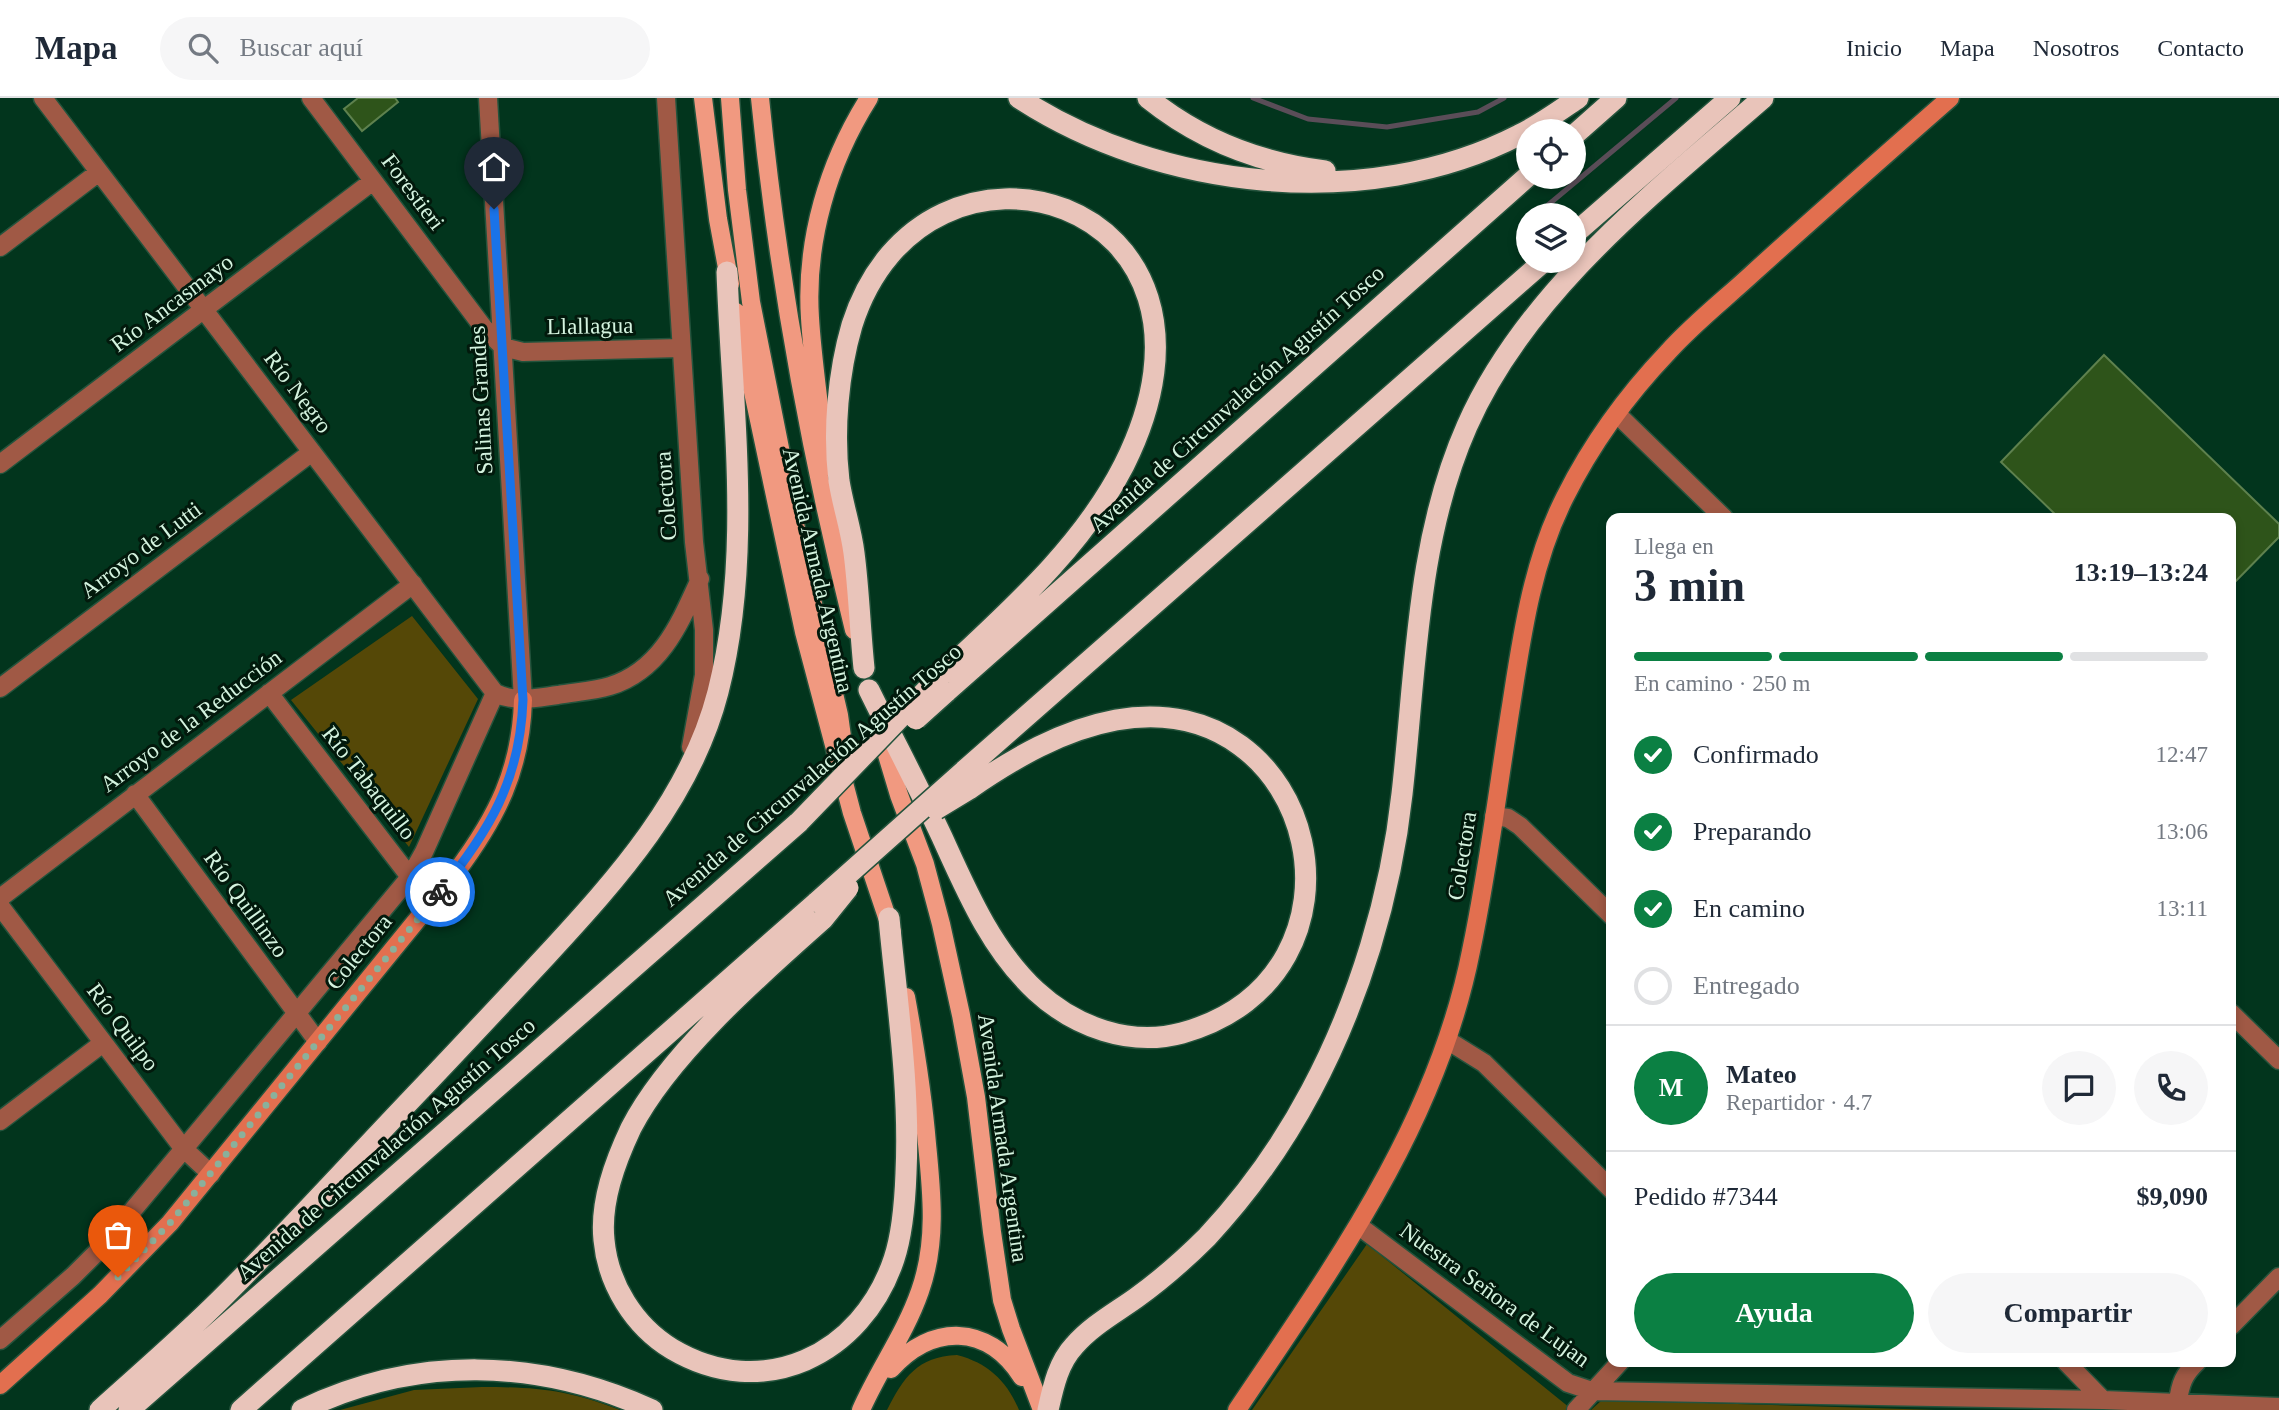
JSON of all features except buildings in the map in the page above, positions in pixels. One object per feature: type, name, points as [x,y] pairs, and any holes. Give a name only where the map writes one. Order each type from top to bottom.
[{"type":"highway","points":[[1019,98],[1089,137],[1161,163],[1240,178],[1332,182],[1390,175],[1453,162],[1520,135],[1578,98]]},
{"type":"highway","points":[[1148,98],[1207,137],[1255,156],[1344,174],[1390,175]]},
{"type":"highway","points":[[1586,125],[1616,98]]},
{"type":"highway","points":[[1586,224],[1730,98]]},
{"type":"highway","points":[[1043,1408],[1062,1362],[1073,1347],[1088,1332],[1178,1264],[1237,1204],[1290,1129],[1339,1031],[1364,961],[1394,852],[1421,604],[1435,525],[1448,475],[1466,427],[1486,388],[1526,327],[1567,277],[1763,98]]},
{"type":"highway","name":"Avenida de Circunvalación Agustín Tosco","points":[[129,1410],[799,822],[943,683],[1516,186]]},
{"type":"highway","points":[[864,668],[854,551],[839,480],[841,380],[853,322],[874,275],[889,253],[905,234],[925,218],[967,197],[1000,190],[1051,196],[1073,205],[1110,230],[1127,249],[1139,269],[1154,318],[1155,363],[1151,386],[1137,436],[1123,466],[1094,512],[1066,550],[1029,592],[943,683]]},
{"type":"highway","points":[[100,1410],[222,1298],[483,1024],[625,866],[667,809],[681,784],[717,696],[726,656],[735,582],[737,442],[727,272]]},
{"type":"highway","points":[[889,918],[908,1108],[906,1190],[901,1231],[883,1286],[868,1311],[850,1331],[829,1348],[806,1361],[759,1373],[712,1368],[685,1357],[642,1327],[625,1304],[611,1274],[604,1240],[604,1208],[613,1169],[632,1127],[652,1094],[680,1059],[892,836],[967,780],[1531,273]]},
{"type":"highway","points":[[869,691],[988,931],[1005,956],[1037,992],[1078,1020],[1097,1029],[1146,1038],[1197,1028],[1240,1007],[1261,989],[1278,969],[1296,937],[1307,879],[1301,832],[1281,789],[1267,770],[1233,741],[1210,729],[1182,720],[1148,717],[1117,720],[1077,730],[967,780]]},
{"type":"highway","points":[[241,1410],[820,911]]},
{"type":"highway","points":[[302,1410],[375,1383],[442,1370],[476,1369],[561,1378],[620,1396],[652,1410]]},
{"type":"main road","name":"Avenida Armada Argentina","points":[[703,98],[727,272],[804,632],[852,814],[889,918],[905,991],[923,1104],[933,1212],[927,1267],[901,1338],[861,1409]]},
{"type":"main road","points":[[730,98],[738,204],[751,302],[799,544],[839,715],[852,814]]},
{"type":"main road","name":"Avenida Armada Argentina","points":[[760,98],[779,265],[805,414],[827,517],[869,691],[899,795],[925,864],[941,924],[976,1097],[1002,1300],[1015,1341],[1043,1408]]},
{"type":"main road","points":[[827,517],[823,436],[810,315],[813,246],[833,169],[869,98]]},
{"type":"main road","name":"Avenida Armada Argentina","points":[[861,1409],[892,1367],[909,1351],[928,1339],[948,1335],[964,1336],[1000,1351],[1014,1364],[1043,1408]]},
{"type":"street","name":"Río Negro","points":[[43,98],[495,693]]},
{"type":"street","name":"Forestieri","points":[[311,98],[483,327],[503,347]]},
{"type":"street","name":"Salinas Grandes","points":[[488,98],[523,700]]},
{"type":"street","name":"Colectora","points":[[666,98],[680,348],[694,542],[704,630],[704,675],[698,719],[681,784]]},
{"type":"street","name":"Colectora","points":[[1237,1410],[1359,1226],[1410,1131],[1447,1040],[1471,954],[1520,646],[1533,583],[1548,536],[1565,497],[1591,451],[1668,351],[1950,98]]},
{"type":"street","points":[[0,247],[99,172]]},
{"type":"street","name":"Río Ancasmayo","points":[[0,464],[373,181]]},
{"type":"street","name":"Llallagua","points":[[503,347],[523,352],[680,348]]},
{"type":"street","points":[[1618,414],[1719,513]]},
{"type":"street","name":"Arroyo de Lutti","points":[[0,688],[312,452]]},
{"type":"street","points":[[0,1339],[73,1276],[103,1246],[410,877],[424,852],[495,693],[506,698],[523,700],[608,687],[631,678],[663,649],[682,618],[699,579]]},
{"type":"street","name":"Arroyo de la Reducción","points":[[0,898],[413,584]]},
{"type":"street","name":"Río Tabaquillo","points":[[269,692],[430,903]]},
{"type":"street","name":"Colectora","points":[[0,1385],[100,1295],[170,1223],[476,845],[502,800],[518,746],[523,700]]},
{"type":"street","name":"Río Quillinzo","points":[[135,794],[318,1042]]},
{"type":"street","points":[[1494,816],[1508,818],[1520,826],[1606,910]]},
{"type":"street","name":"Río Quilpo","points":[[0,906],[183,1148],[211,1174]]},
{"type":"street","points":[[2236,1018],[2279,1060]]},
{"type":"street","points":[[1447,1040],[1484,1063],[1606,1185]]},
{"type":"street","points":[[0,1121],[103,1043]]},
{"type":"street","name":"Nuestra Señora de Lujan","points":[[1359,1226],[1568,1383],[1592,1391],[2103,1400],[2279,1407]]},
{"type":"street","points":[[2236,1321],[2279,1277]]},
{"type":"street","points":[[1576,1410],[1615,1367]]},
{"type":"street","points":[[2071,1367],[2103,1400]]},
{"type":"street","points":[[2178,1402],[2180,1386],[2192,1367]]},
{"type":"shaded area","points":[[412,616],[478,699],[409,847],[291,700]]},
{"type":"shaded area","points":[[1367,1244],[1570,1408],[1252,1410]]},
{"type":"shaded area","points":[[957,1355],[978,1363],[995,1375],[1009,1390],[1019,1410],[887,1410],[899,1388],[913,1371],[932,1360]]},
{"type":"shaded area","points":[[482,1387],[552,1391],[620,1410],[340,1410],[414,1390]]},
{"type":"shaded area","points":[[1602,1400],[1937,1410],[1591,1410]]},
{"type":"waterway","points":[[1253,98],[1308,119],[1387,127],[1478,112],[1504,98]]},
{"type":"waterway","points":[[1550,203],[1676,98]]},
{"type":"way so far","points":[[118,1277],[170,1223],[440,892]]},
{"type":"route","points":[[440,892],[476,845],[502,800],[523,721],[494,209]]}]
